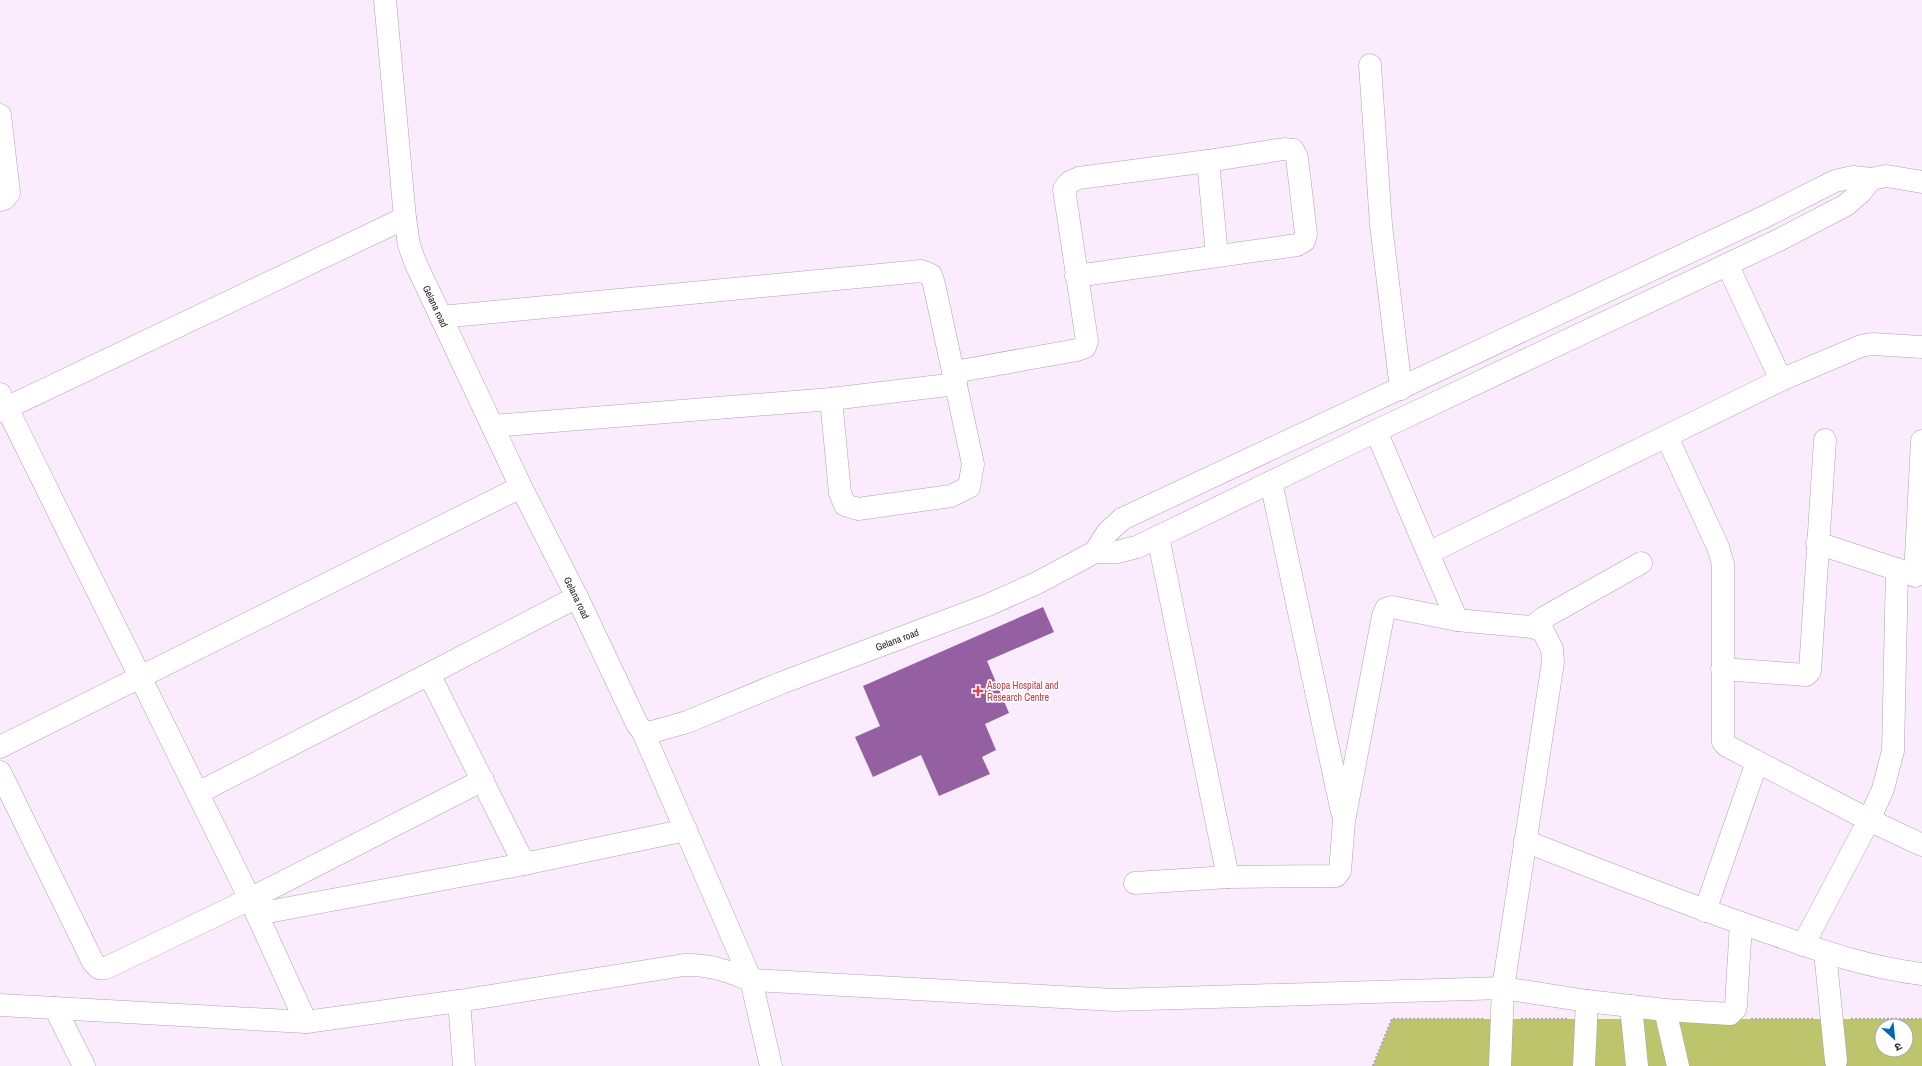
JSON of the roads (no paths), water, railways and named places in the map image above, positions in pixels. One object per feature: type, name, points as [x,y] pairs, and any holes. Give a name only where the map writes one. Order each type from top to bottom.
[{"type":"street","name":"Gelana road","points":[[385,0],[405,218],[409,244],[414,262],[521,487],[577,598],[637,724],[644,732],[652,732],[687,722],[780,683],[988,605],[1037,583],[1095,552]]},
{"type":"street","points":[[1370,65],[1381,225],[1401,389]]},
{"type":"street","points":[[0,115],[9,193],[4,199],[0,200]]},
{"type":"street","points":[[492,426],[831,399],[955,378],[1077,350],[1085,347],[1087,341],[1076,276],[1064,189],[1070,182],[1079,178],[1208,161],[1284,149],[1293,150],[1297,158],[1306,234],[1304,241],[1297,245],[1217,255],[1076,276]]},
{"type":"street","points":[[1208,161],[1217,255]]},
{"type":"street","points":[[1095,552],[1107,534],[1122,519],[1766,216],[1835,181],[1853,177],[1871,178],[1886,176],[1922,182]]},
{"type":"street","points":[[1095,552],[1117,552],[1137,547],[1376,431],[1728,266],[1846,205],[1861,192],[1871,178]]},
{"type":"street","points":[[1766,216],[1779,240]]},
{"type":"street","points":[[306,1022],[254,907],[141,676],[2,404],[405,218]]},
{"type":"street","points":[[1728,266],[1781,380]]},
{"type":"street","points":[[441,317],[921,271],[931,275],[934,284],[955,378],[973,464],[969,487],[951,496],[858,509],[845,504],[840,493],[831,399]]},
{"type":"street","points":[[1428,553],[1668,437],[1781,380],[1866,345],[1922,347]]},
{"type":"street","points":[[1376,431],[1457,620]]},
{"type":"street","points":[[1668,437],[1712,533],[1723,564],[1723,742],[1727,746],[1869,820],[1922,845]]},
{"type":"street","points":[[1722,669],[1806,675],[1810,671],[1817,543],[1825,440]]},
{"type":"street","points":[[1803,945],[1869,820],[1883,789],[1893,751],[1911,574],[1922,441]]},
{"type":"street","points":[[1271,482],[1344,821]]},
{"type":"street","points":[[0,747],[521,487]]},
{"type":"street","points":[[1158,537],[1228,877]]},
{"type":"street","points":[[1817,543],[1911,574]]},
{"type":"street","points":[[1532,627],[1545,616],[1641,563]]},
{"type":"street","points":[[198,793],[577,598]]},
{"type":"street","points":[[1135,883],[1228,877],[1336,876],[1340,871],[1344,821],[1383,616],[1386,609],[1392,607],[1457,620],[1532,627],[1543,631],[1552,649],[1554,662],[1503,988],[1500,1066]]},
{"type":"street","points":[[429,674],[524,864]]},
{"type":"street","points":[[644,732],[751,980],[772,1066]]},
{"type":"street","points":[[1705,912],[1757,762]]},
{"type":"street","points":[[0,772],[93,962],[99,968],[106,968],[254,907],[483,780]]},
{"type":"street","points":[[254,907],[524,864],[686,830]]},
{"type":"street","points":[[1525,841],[1705,912],[1803,945],[1874,966],[1922,974]]},
{"type":"street","points":[[0,1005],[306,1022],[459,1001],[684,965],[701,964],[718,968],[751,980],[1114,1000],[1503,988],[1587,1001],[1665,1010],[1730,1014],[1735,1009],[1741,924]]},
{"type":"street","points":[[1825,952],[1836,1061]]},
{"type":"street","points":[[459,1001],[464,1066]]},
{"type":"street","points":[[1584,1066],[1587,1001]]},
{"type":"street","points":[[1631,1006],[1637,1066]]},
{"type":"street","points":[[56,1008],[84,1066]]},
{"type":"street","points":[[1665,1010],[1678,1066]]},
{"type":"place","name":"Asopa Hospital and Research Centre","points":[[978,691]]}]
